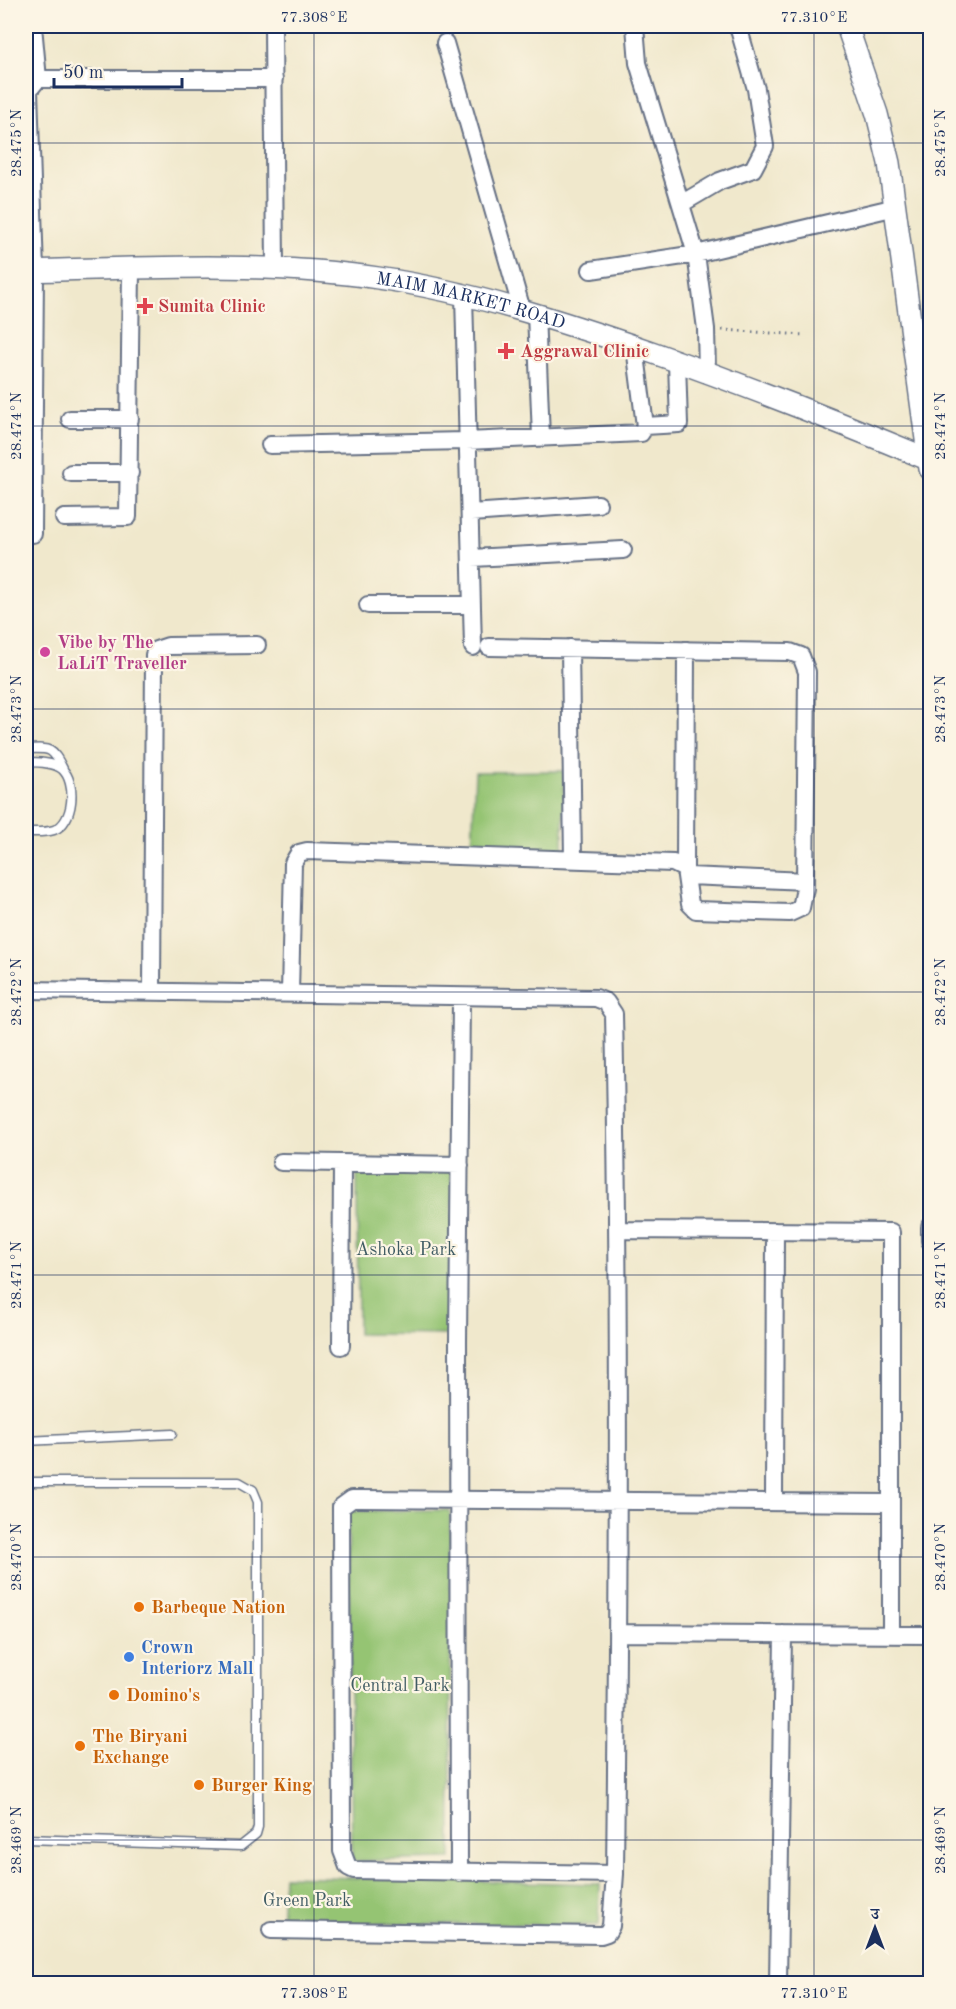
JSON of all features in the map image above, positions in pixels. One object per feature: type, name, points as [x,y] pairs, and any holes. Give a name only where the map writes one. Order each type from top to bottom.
[{"type":"street","points":[[33,26],[38,79],[29,90],[33,534]]},
{"type":"street","points":[[273,26],[274,269]]},
{"type":"street","points":[[635,26],[638,63],[696,254],[706,329],[707,372]]},
{"type":"street","points":[[681,204],[720,181],[753,169],[765,146],[756,89],[738,26]]},
{"type":"street","points":[[847,26],[877,114],[889,163],[930,463]]},
{"type":"street","points":[[445,43],[529,311],[541,437]]},
{"type":"street","points":[[38,79],[274,79]]},
{"type":"street","points":[[591,270],[696,254],[896,207]]},
{"type":"street","points":[[64,518],[128,518],[131,269]]},
{"type":"street","name":"MAIM MARKET ROAD","points":[[30,271],[274,269],[377,278],[464,295],[586,328],[707,372],[930,463]]},
{"type":"street","points":[[464,295],[472,605],[481,647],[570,648],[686,650],[790,652],[801,656],[805,661],[807,672],[805,881],[802,905],[796,912],[696,910],[690,903],[687,873],[686,650]]},
{"type":"street","points":[[270,445],[466,441],[644,432],[635,347]]},
{"type":"street","points":[[645,426],[680,424],[677,362]]},
{"type":"street","points":[[70,419],[130,419]]},
{"type":"street","points":[[71,473],[130,473]]},
{"type":"street","points":[[471,513],[598,504]]},
{"type":"street","points":[[471,558],[623,550]]},
{"type":"street","points":[[368,605],[472,605]]},
{"type":"street","points":[[152,991],[154,656],[156,650],[168,646],[257,645]]},
{"type":"street","points":[[570,648],[573,859]]},
{"type":"street","points":[[290,993],[292,863],[299,853],[673,863],[687,873],[805,881]]},
{"type":"street","points":[[26,990],[596,998],[612,1007],[614,1014],[618,1230],[614,1918],[607,1933],[601,1935],[271,1930]]},
{"type":"street","points":[[459,1873],[461,997]]},
{"type":"street","points":[[281,1162],[460,1165]]},
{"type":"street","points":[[341,1346],[342,1163]]},
{"type":"street","points":[[930,1227],[930,1241]]},
{"type":"street","points":[[618,1230],[891,1232],[889,1503],[891,1633]]},
{"type":"street","points":[[774,1501],[775,1231]]},
{"type":"street","points":[[615,1874],[354,1870],[345,1862],[342,1851],[340,1506],[352,1499],[889,1503]]},
{"type":"street","points":[[617,1633],[930,1635]]},
{"type":"street","points":[[778,1983],[783,1634]]},
{"type":"lane","points":[[26,749],[48,748],[54,751],[70,782],[69,817],[54,830],[26,832]]},
{"type":"lane","points":[[26,762],[54,765],[63,770]]},
{"type":"lane","points":[[26,1441],[172,1434]]},
{"type":"lane","points":[[26,1482],[239,1482],[253,1490],[258,1502],[258,1827],[256,1834],[241,1846],[26,1839]]},
{"type":"path","points":[[706,329],[805,335]]},
{"type":"green space","points":[[564,771],[563,851],[472,850],[475,772]]},
{"type":"green space","name":"Ashoka Park","points":[[357,1170],[450,1170],[455,1335],[358,1334]]},
{"type":"green space","name":"Central Park","points":[[450,1510],[451,1859],[352,1861],[348,1511]]},
{"type":"green space","name":"Green Park","points":[[284,1876],[600,1884],[599,1925],[281,1923]]},
{"type":"place","name":"Sumita Clinic","points":[[145,306]]},
{"type":"place","name":"Aggrawal Clinic","points":[[506,351]]},
{"type":"place","name":"Vibe by The LaLiT Traveller","points":[[45,652]]},
{"type":"place","name":"Barbeque Nation","points":[[139,1607]]},
{"type":"place","name":"Crown Interiorz Mall","points":[[129,1657]]},
{"type":"place","name":"Domino's","points":[[114,1695]]},
{"type":"place","name":"The Biryani Exchange","points":[[80,1746]]},
{"type":"place","name":"Burger King","points":[[199,1785]]}]
